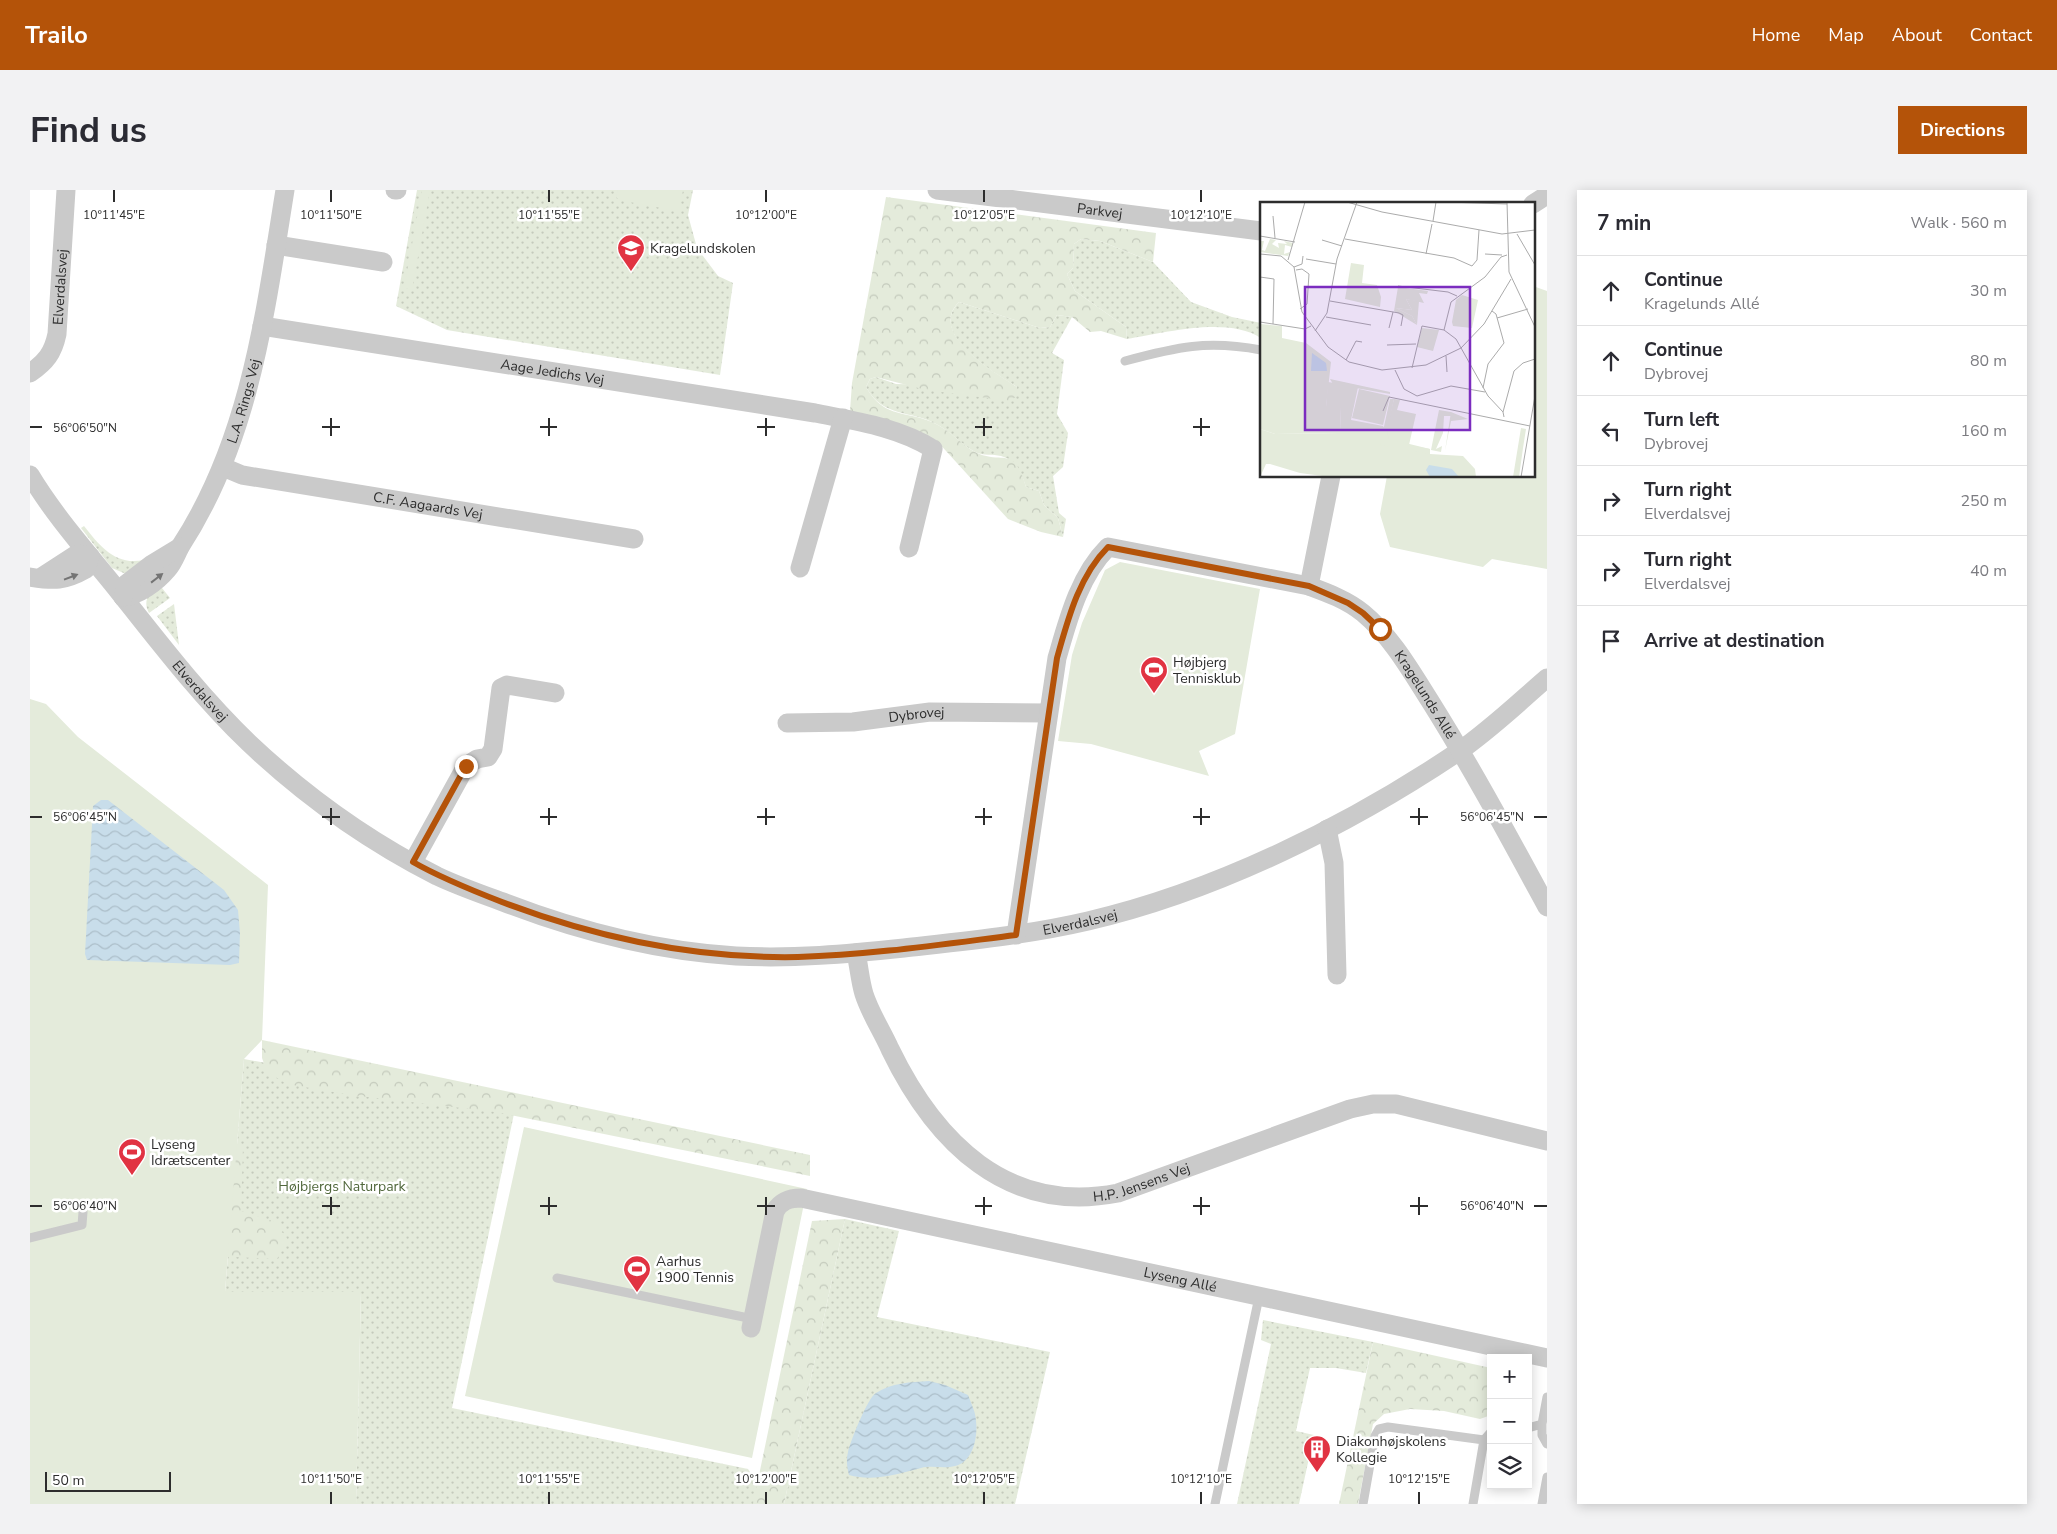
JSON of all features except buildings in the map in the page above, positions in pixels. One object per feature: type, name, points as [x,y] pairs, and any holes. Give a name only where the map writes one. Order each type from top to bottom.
[{"type":"street","name":"Elverdalsvej","points":[[30,373],[44,363],[54,349],[57,334],[66,190]]},
{"type":"street","name":"L.A. Rings Vej","points":[[123,597],[134,596],[167,570],[201,515],[223,467],[246,398],[258,352],[285,190]]},
{"type":"street","name":"Parkvej","points":[[937,190],[1260,231]]},
{"type":"street","points":[[1534,203],[1547,195]]},
{"type":"street","points":[[276,245],[382,262]]},
{"type":"street","name":"Aage Jedichs Vej","points":[[262,326],[843,418],[896,431],[920,440],[933,449],[909,548]]},
{"type":"street","points":[[800,568],[843,418]]},
{"type":"street","name":"C.F. Aagaards Vej","points":[[223,467],[242,474],[634,539]]},
{"type":"street","name":"Elverdalsvej","points":[[30,475],[90,556],[173,660],[247,741],[289,778],[332,811],[439,877],[554,922],[620,939],[675,949],[735,956],[798,957],[856,953],[1016,935],[1088,921],[1142,906],[1265,860],[1327,829],[1397,790],[1461,750],[1547,678]]},
{"type":"street","points":[[1016,935],[1057,658],[1067,622],[1083,582],[1108,547],[1309,586],[1331,478]]},
{"type":"street","points":[[35,577],[77,554],[90,556]]},
{"type":"street","name":"Kragelunds Allé","points":[[1309,586],[1348,603],[1363,613],[1380,629],[1411,671],[1461,750],[1547,907]]},
{"type":"street","points":[[413,862],[466,766],[476,759],[488,756],[493,749],[501,688],[507,685],[555,693]]},
{"type":"street","name":"Dybrovej","points":[[787,723],[853,722],[930,712],[1048,712]]},
{"type":"street","points":[[1327,829],[1334,863],[1337,975]]},
{"type":"street","name":"H.P. Jensens Vej","points":[[856,953],[864,994],[913,1093],[940,1130],[955,1145],[987,1170],[1020,1186],[1058,1196],[1098,1197],[1118,1194],[1350,1109],[1373,1104],[1396,1104],[1547,1142]]},
{"type":"street","name":"Lyseng Allé","points":[[752,1323],[775,1211],[779,1204],[793,1198],[812,1200],[1547,1358]]},
{"type":"lane","points":[[1125,361],[1181,346],[1198,344],[1234,345],[1260,350]]},
{"type":"lane","points":[[30,1238],[82,1225],[83,1212]]},
{"type":"lane","points":[[558,1278],[752,1323]]},
{"type":"lane","points":[[1215,1504],[1259,1297]]},
{"type":"lane","points":[[1547,1396],[1542,1424],[1542,1434],[1547,1444]]},
{"type":"lane","points":[[1532,1427],[1542,1424]]},
{"type":"lane","points":[[1363,1504],[1375,1436],[1379,1429],[1388,1427],[1484,1440]]},
{"type":"lane","points":[[1474,1504],[1484,1440],[1487,1437]]},
{"type":"lane","points":[[1542,1504],[1547,1477]]},
{"type":"green space","points":[[417,190],[693,190],[688,215],[697,248],[718,276],[733,283],[720,375],[447,330],[396,306]]},
{"type":"green space","points":[[422,190],[430,190],[412,290],[404,288]]},
{"type":"green space","points":[[618,190],[683,190],[680,208],[677,211],[619,200],[616,197]]},
{"type":"green space","points":[[886,197],[1156,233],[1153,262],[1100,241],[1081,239],[1074,244],[1073,268],[1067,274],[1075,291],[1126,327],[1127,339],[1101,331],[1090,332],[1072,317],[1057,315],[1050,327],[1040,328],[959,302],[951,314],[951,327],[957,339],[980,362],[1017,387],[1017,396],[1010,401],[926,390],[876,377],[870,379],[866,387],[873,398],[889,410],[927,420],[938,425],[975,452],[985,456],[1012,460],[1021,473],[1026,487],[1039,491],[1044,505],[1058,518],[1063,537],[1041,532],[1008,519],[936,440],[883,420],[850,411],[852,383]]},
{"type":"green space","points":[[1081,239],[1100,241],[1153,262],[1191,302],[1232,317],[1260,323],[1260,338],[1247,331],[1213,327],[1177,330],[1127,339],[1126,327],[1075,291],[1067,274],[1073,268],[1074,244]]},
{"type":"green space","points":[[1534,286],[1547,291],[1547,569],[1492,559],[1483,567],[1390,547],[1380,514],[1387,478],[1534,478]]},
{"type":"green space","points":[[959,302],[1040,328],[1050,327],[1057,315],[1072,317],[1052,353],[1064,360],[1057,414],[1068,433],[1063,467],[1053,476],[1059,513],[1066,519],[1063,537],[1058,518],[1044,505],[1039,491],[1026,487],[1020,473],[1011,461],[1001,456],[975,452],[947,431],[928,420],[889,409],[873,397],[866,387],[870,379],[876,377],[896,384],[1017,387],[980,362],[957,339],[951,327],[951,315]]},
{"type":"green space","points":[[84,526],[102,547],[116,557],[134,561],[144,560],[126,574],[112,568],[81,528]]},
{"type":"green space","name":"Højbjerg Tennisklub","points":[[1120,562],[1260,589],[1235,734],[1199,751],[1209,776],[1091,744],[1058,741],[1072,655],[1082,623],[1105,570]]},
{"type":"green space","points":[[158,583],[170,598],[149,613],[146,604],[147,600]]},
{"type":"green space","points":[[174,604],[179,645],[157,616]]},
{"type":"green space","name":"Lyseng Idrætscenter","points":[[30,699],[46,704],[78,737],[268,885],[262,1040],[244,1059],[225,1292],[361,1292],[356,1504],[30,1504]]},
{"type":"green space","points":[[262,1040],[810,1155],[810,1176],[496,1112],[351,1095],[287,1084],[267,1072],[262,1058]]},
{"type":"green space","name":"Højbjergs Naturpark","points":[[244,1059],[515,1109],[452,1408],[748,1469],[771,1504],[356,1504],[361,1292],[225,1292]]},
{"type":"green space","name":"Aarhus 1900 Tennis","points":[[524,1127],[807,1189],[752,1458],[465,1396]]},
{"type":"green space","points":[[227,1141],[243,1146],[241,1211],[276,1222],[288,1240],[277,1259],[125,1252]]},
{"type":"green space","points":[[845,1219],[899,1231],[877,1317],[1050,1352],[1015,1504],[784,1504]]},
{"type":"green space","points":[[845,1219],[784,1504],[753,1504],[812,1221]]},
{"type":"green space","points":[[1263,1320],[1373,1342],[1366,1373],[1336,1368],[1310,1368],[1296,1431],[1314,1435],[1299,1504],[1237,1504],[1271,1344],[1261,1340]]},
{"type":"green space","points":[[1373,1342],[1487,1367],[1487,1416],[1480,1419],[1444,1411],[1410,1409],[1384,1414],[1373,1424],[1358,1504],[1339,1504]]},
{"type":"water","points":[[101,800],[108,800],[224,890],[238,910],[240,933],[239,963],[230,965],[87,960],[85,954],[93,806]]},
{"type":"water","points":[[929,1381],[945,1385],[968,1395],[975,1415],[976,1434],[973,1448],[966,1460],[955,1466],[925,1467],[894,1475],[867,1478],[849,1475],[847,1455],[849,1447],[860,1420],[873,1396],[895,1385]]},
{"type":"place","name":"Kragelundskolen","points":[[631,272]]},
{"type":"place","name":"Højbjerg Tennisklub","points":[[1154,694]]},
{"type":"place","name":"Lyseng Idrætscenter","points":[[132,1176]]},
{"type":"place","name":"Aarhus 1900 Tennis","points":[[637,1293]]},
{"type":"place","name":"Diakonhøjskolens Kollegie","points":[[1317,1473]]},
{"type":"route","points":[[466,766],[413,862],[439,877],[554,922],[620,939],[675,949],[735,956],[798,957],[856,953],[1016,935],[1057,658],[1067,622],[1083,582],[1108,547],[1309,586],[1348,603],[1363,613],[1380,629]]}]
